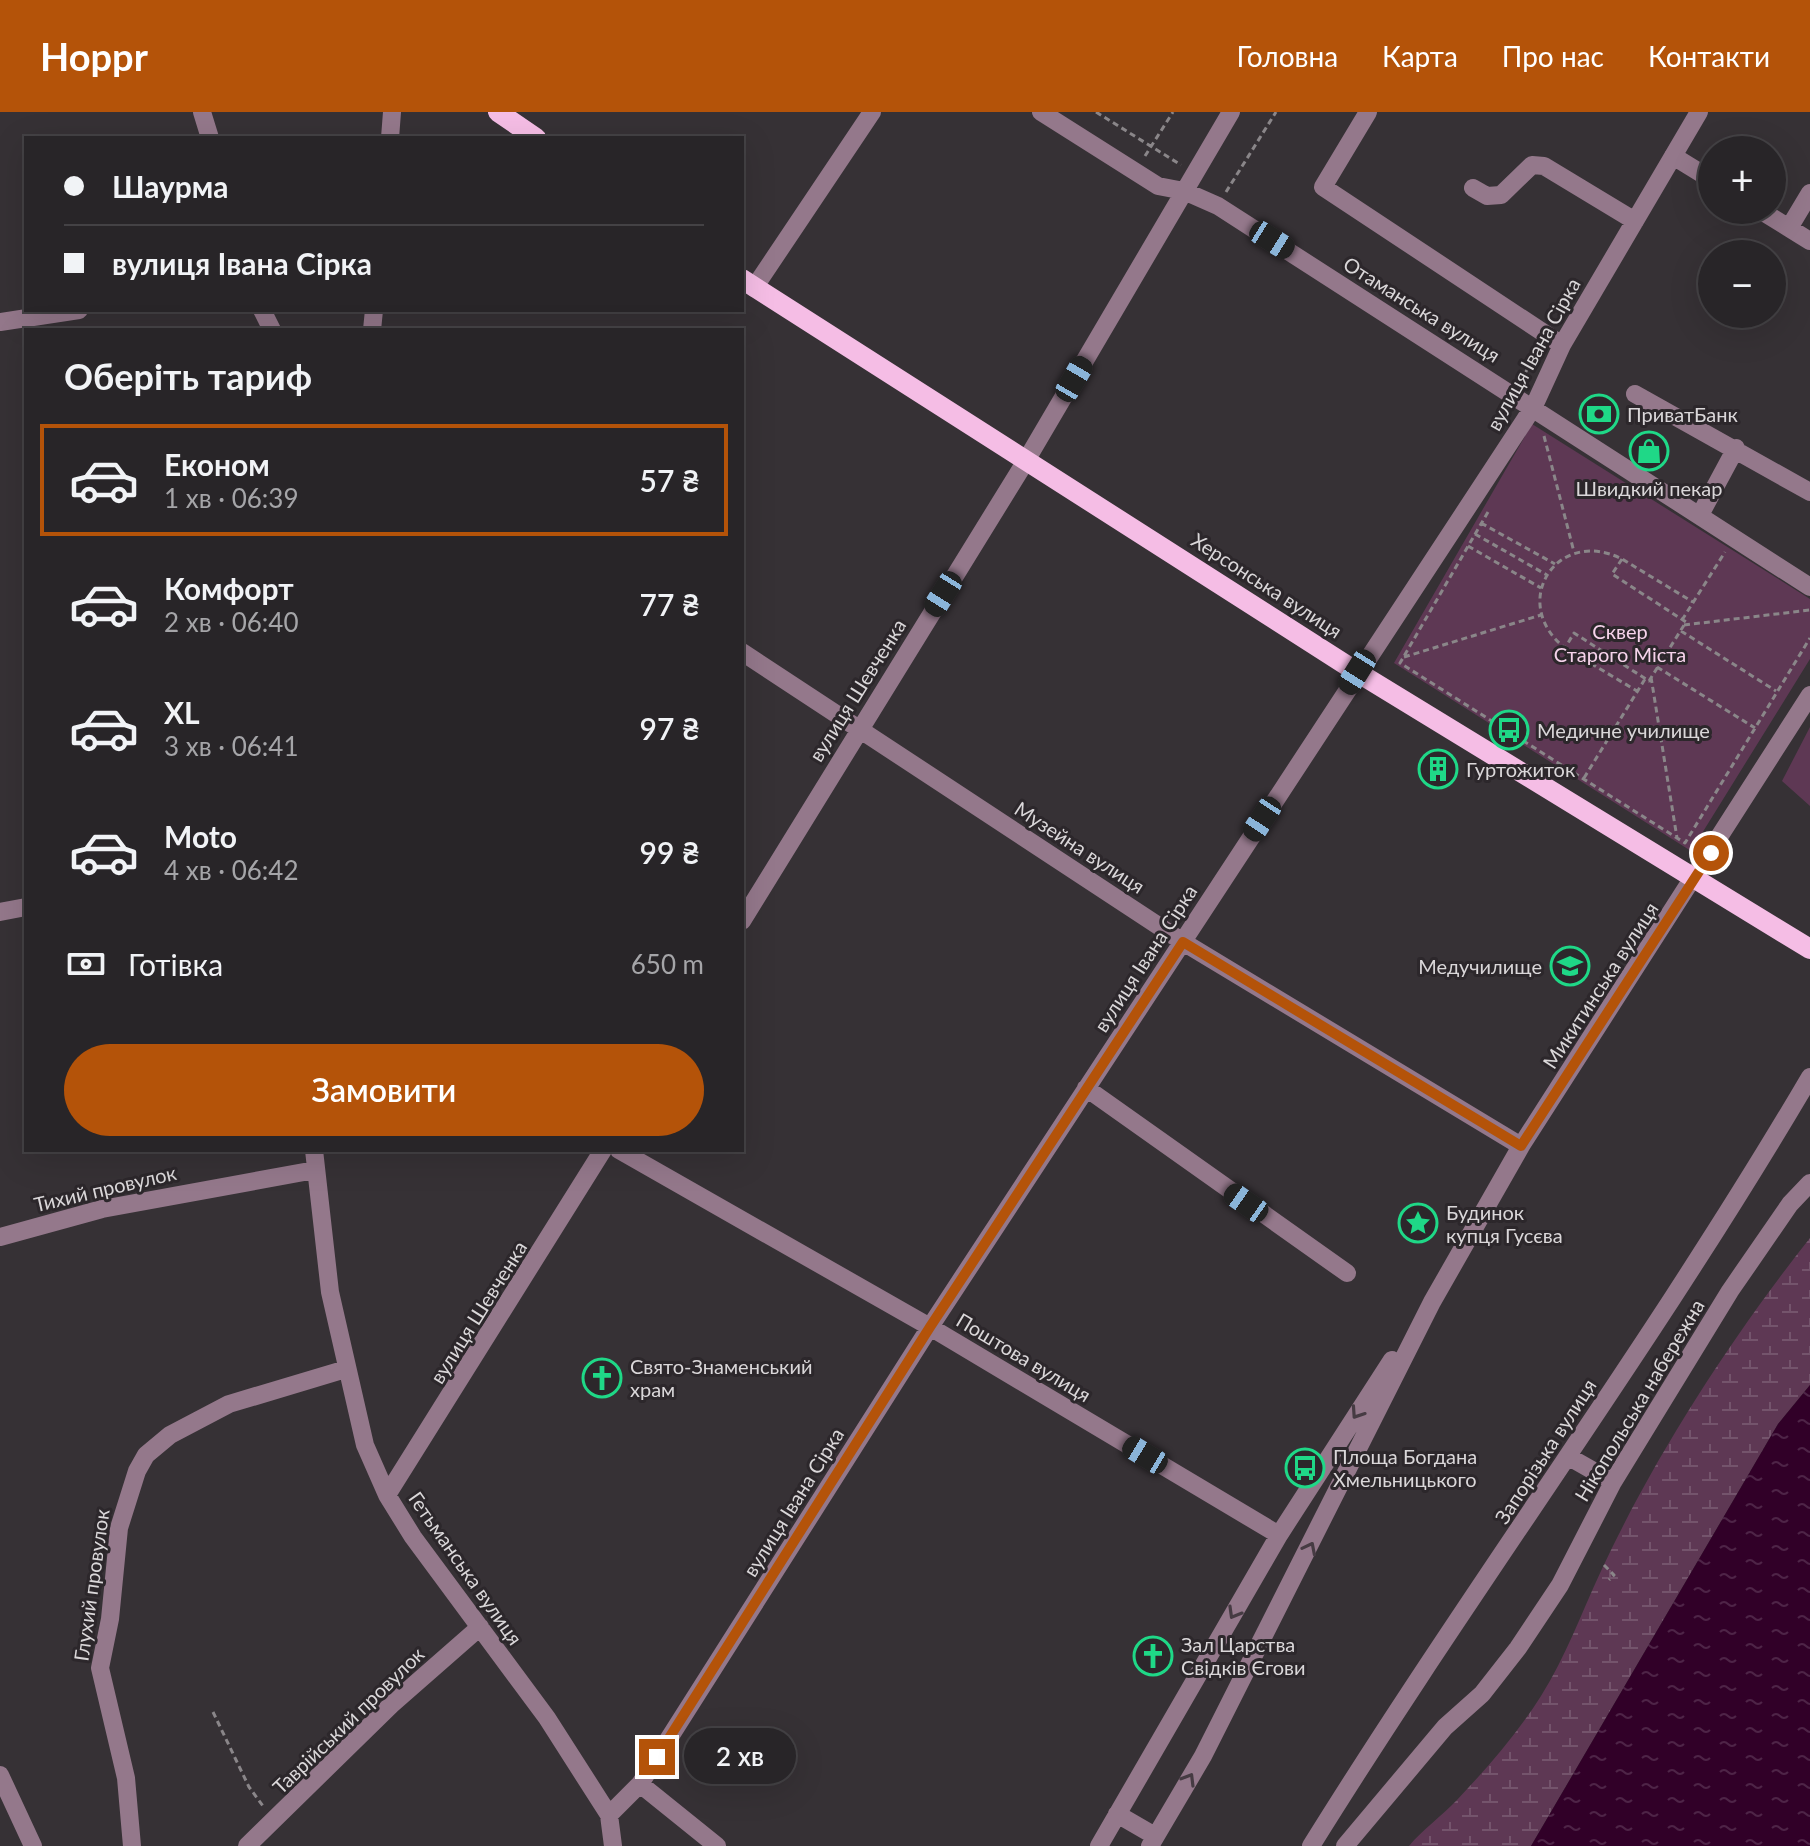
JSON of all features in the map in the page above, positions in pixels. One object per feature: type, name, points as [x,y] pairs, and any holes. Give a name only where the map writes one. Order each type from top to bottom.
[{"type":"main road","points":[[498,112],[533,136]]},
{"type":"main road","name":"Херсонська вулиця","points":[[748,284],[1357,672],[1810,949]]},
{"type":"street","points":[[202,112],[209,136]]},
{"type":"street","points":[[390,136],[392,112]]},
{"type":"street","points":[[748,284],[872,112]]},
{"type":"street","name":"Отаманська вулиця","points":[[1041,112],[1158,186],[1184,191],[1218,206],[1534,406],[1810,587]]},
{"type":"street","name":"вулиця Шевченка","points":[[744,918],[1027,459],[1231,112]]},
{"type":"street","points":[[1368,112],[1323,187],[1562,345]]},
{"type":"street","name":"вулиця Івана Сірка","points":[[609,1815],[640,1784],[930,1327],[1534,406],[1562,345],[1699,112]]},
{"type":"street","points":[[1673,156],[1698,171]]},
{"type":"street","points":[[1473,188],[1487,196],[1501,195],[1532,165],[1544,166],[1635,221]]},
{"type":"street","points":[[1789,228],[1810,193]]},
{"type":"street","points":[[1783,224],[1810,241]]},
{"type":"street","points":[[0,322],[66,312]]},
{"type":"street","points":[[1635,394],[1810,492]]},
{"type":"street","points":[[1700,515],[1736,448]]},
{"type":"street","name":"Музейна вулиця","points":[[744,653],[1183,942],[1521,1146]]},
{"type":"street","name":"Микитинська вулиця","points":[[1153,1841],[1224,1715],[1432,1302],[1521,1146],[1695,879],[1810,695]]},
{"type":"street","points":[[0,912],[24,907]]},
{"type":"street","name":"Запорізька вулиця","points":[[1311,1846],[1368,1754],[1569,1457],[1810,1077]]},
{"type":"street","points":[[1086,1088],[1347,1273]]},
{"type":"street","name":"Гетьманська вулиця","points":[[314,1152],[330,1292],[346,1369],[365,1445],[387,1495],[547,1718],[609,1815]]},
{"type":"street","name":"вулиця Шевченка","points":[[387,1495],[602,1152]]},
{"type":"street","name":"Поштова вулиця","points":[[623,1152],[930,1327],[1279,1535]]},
{"type":"street","name":"Тихий провулок","points":[[0,1237],[102,1209],[315,1170]]},
{"type":"street","name":"Нікопольська набережна","points":[[1345,1846],[1445,1727],[1482,1694],[1518,1648],[1560,1585],[1613,1482],[1730,1291],[1790,1204],[1810,1183]]},
{"type":"street","name":"Микитинська вулиця","points":[[1099,1846],[1279,1535],[1432,1302]]},
{"type":"street","name":"Глухий провулок","points":[[132,1846],[126,1778],[100,1668],[110,1619],[119,1528],[137,1471],[146,1455],[170,1435],[229,1404],[346,1369]]},
{"type":"street","points":[[1569,1457],[1613,1482]]},
{"type":"street","name":"Таврійський провулок","points":[[247,1846],[275,1822],[391,1705],[480,1627]]},
{"type":"street","points":[[0,1775],[33,1846]]},
{"type":"street","points":[[640,1784],[717,1846]]},
{"type":"street","points":[[1117,1814],[1153,1841]]},
{"type":"street","points":[[608,1843],[609,1815]]},
{"type":"path","points":[[1136,172],[1173,112]]},
{"type":"path","points":[[1218,206],[1276,112]]},
{"type":"path","points":[[1544,436],[1574,552]]},
{"type":"path","points":[[1489,510],[1400,663],[1685,843],[1810,638]]},
{"type":"path","points":[[1481,523],[1555,564]]},
{"type":"path","points":[[1475,534],[1547,575]]},
{"type":"path","points":[[1468,546],[1541,588]]},
{"type":"path","points":[[1638,692],[1554,639],[1541,615],[1541,588],[1547,575],[1555,564],[1574,552],[1599,550],[1622,559],[1693,602]]},
{"type":"path","points":[[1682,620],[1725,551]]},
{"type":"path","points":[[1565,648],[1574,633],[1649,681],[1686,622],[1612,574],[1622,559]]},
{"type":"path","points":[[1684,625],[1810,610]]},
{"type":"path","points":[[1404,657],[1541,615]]},
{"type":"path","points":[[1681,631],[1777,691]]},
{"type":"path","points":[[1657,667],[1755,728]]},
{"type":"path","points":[[1651,677],[1677,838]]},
{"type":"path","points":[[1583,779],[1645,679]]},
{"type":"path","points":[[1604,1565],[1614,1575],[1609,1580]]},
{"type":"path","points":[[213,1712],[249,1787],[275,1822]]},
{"type":"green space","name":"Сквер Старого Міста","points":[[1532,424],[1810,599],[1810,659],[1691,851],[1394,663]]},
{"type":"green space","points":[[1810,727],[1810,806],[1782,781]]},
{"type":"green space","points":[[1810,1238],[1810,1385],[1778,1424],[1531,1846],[1409,1846],[1479,1776],[1532,1710],[1558,1666],[1622,1527],[1670,1441],[1723,1357]]},
{"type":"water","points":[[1810,1385],[1810,1846],[1531,1846],[1778,1424]]},
{"type":"place","name":"ПриватБанк","points":[[1599,414]]},
{"type":"place","name":"Швидкий пекар","points":[[1649,451]]},
{"type":"place","name":"Медичне училище","points":[[1509,730]]},
{"type":"place","name":"Гуртожиток","points":[[1438,769]]},
{"type":"place","name":"Медучилище","points":[[1570,966]]},
{"type":"place","name":"Будинок купця Гусєва","points":[[1418,1223]]},
{"type":"place","name":"Свято-Знаменський храм","points":[[602,1378]]},
{"type":"place","name":"Площа Богдана Хмельницького","points":[[1305,1468]]},
{"type":"place","name":"Зал Царства Свідків Єгови","points":[[1153,1656]]},
{"type":"route","points":[[657,1757],[930,1327],[1183,942],[1521,1146],[1711,853]]}]
